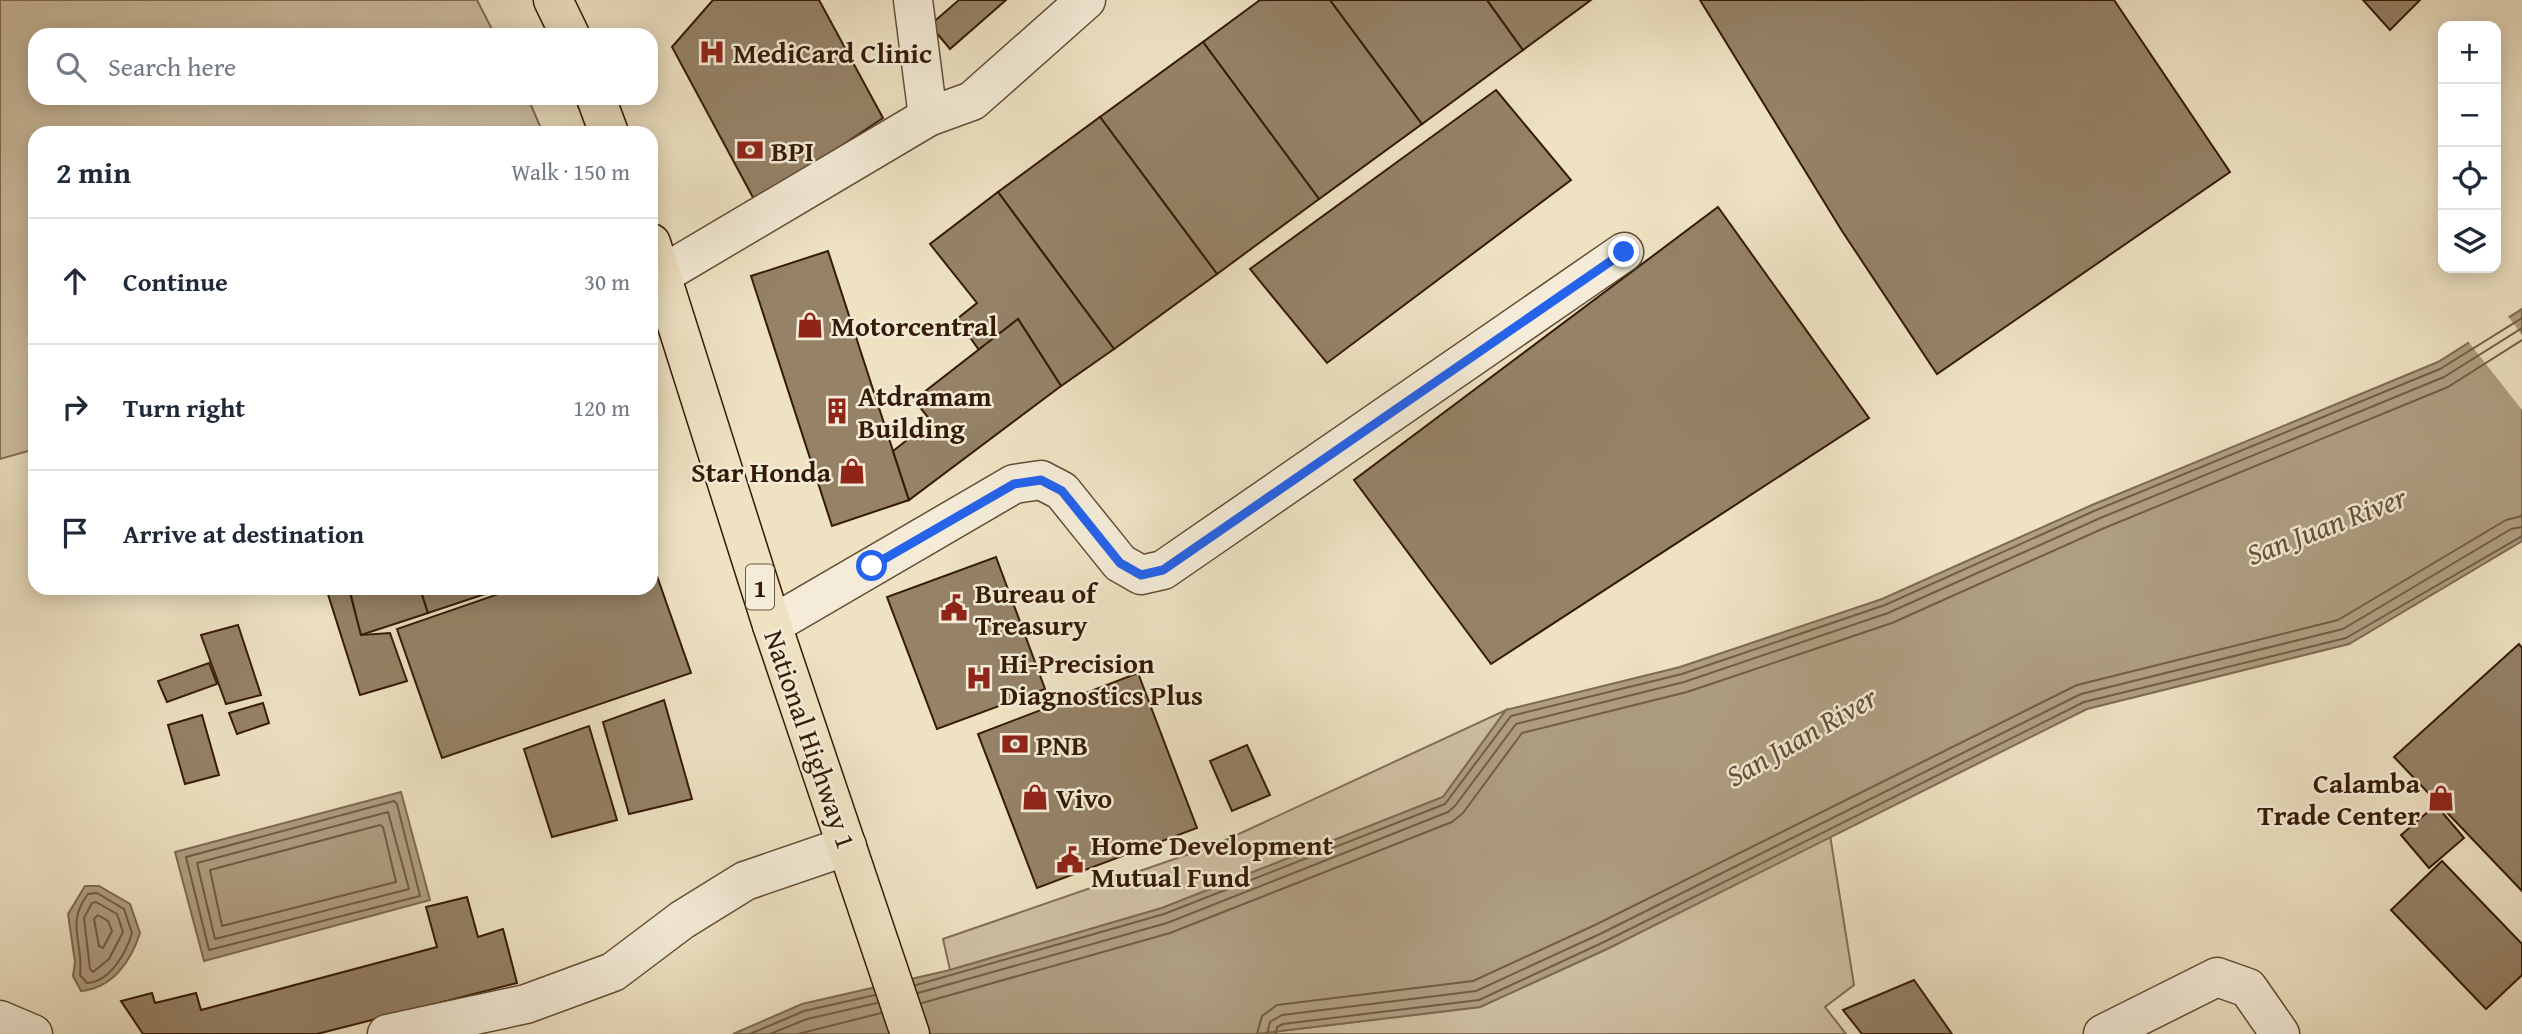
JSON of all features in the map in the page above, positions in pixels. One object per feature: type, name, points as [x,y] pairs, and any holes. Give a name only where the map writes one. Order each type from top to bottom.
[{"type":"highway","points":[[554,0],[567,28]]},
{"type":"highway","points":[[599,105],[606,126]]},
{"type":"highway","name":"National Highway 1","points":[[658,262],[772,625],[910,1034]]},
{"type":"lane","points":[[913,0],[928,117]]},
{"type":"lane","points":[[658,258],[928,117],[972,101],[1086,0]]},
{"type":"lane","points":[[772,625],[1014,484],[1041,480],[1062,491],[1120,563],[1141,575],[1163,570],[1624,252]]},
{"type":"lane","points":[[387,1034],[526,1004],[613,972],[682,920],[745,881],[847,846]]},
{"type":"lane","points":[[2103,1034],[2217,977],[2248,988],[2280,1034]]},
{"type":"lane","points":[[0,1020],[33,1034]]},
{"type":"shaded area","points":[[0,0],[477,0],[491,28],[28,28],[28,105],[531,105],[540,126],[28,126],[28,451],[0,459]]},
{"type":"shaded area","points":[[1506,710],[1443,797],[1162,908],[950,970],[943,939],[1215,845]]},
{"type":"shaded area","points":[[1830,835],[1854,985],[1825,1007],[1846,1034],[1256,1034],[1480,1007],[1607,949]]},
{"type":"water","name":"San Juan River","points":[[2522,309],[2522,541],[2349,644],[2087,709],[1607,949],[1480,1007],[1256,1034],[733,1034],[802,1004],[950,970],[1162,908],[1443,797],[1506,710],[1680,667],[1882,599],[2092,505],[2438,362]]},
{"type":"water","points":[[401,792],[430,900],[204,961],[175,852]]},
{"type":"water","points":[[85,886],[99,886],[130,904],[140,933],[126,963],[111,979],[92,989],[81,991],[73,976],[75,962],[68,914]]},
{"type":"pier","points":[[2507,315],[2522,335],[2522,410],[2467,340]]},
{"type":"building","points":[[713,0],[819,0],[883,118],[756,203],[672,47]]},
{"type":"building","points":[[959,0],[1006,0],[950,49],[930,25]]},
{"type":"building","points":[[1260,0],[1330,0],[1422,124],[1319,199],[1203,42]]},
{"type":"building","points":[[1330,0],[1487,0],[1523,50],[1422,124]]},
{"type":"building","points":[[1487,0],[1591,0],[1523,50]]},
{"type":"building","points":[[1700,0],[2114,0],[2230,172],[1937,374],[1842,231]]},
{"type":"building","points":[[2363,0],[2420,0],[2390,30]]},
{"type":"building","points":[[1203,42],[1319,199],[1217,274],[1100,117]]},
{"type":"building","points":[[1496,90],[1571,180],[1327,363],[1250,269]]},
{"type":"building","points":[[1100,117],[1217,274],[1114,349],[998,192]]},
{"type":"building","points":[[998,192],[1114,349],[1061,386],[1018,319],[979,350],[957,319],[977,303],[930,244]]},
{"type":"building","points":[[1718,207],[1869,418],[1491,664],[1354,480]]},
{"type":"building","name":"Atdramam Building","points":[[828,251],[909,500],[832,526],[751,276]]},
{"type":"building","points":[[1018,319],[1061,386],[909,500],[893,451],[931,421],[914,400]]},
{"type":"building","points":[[996,557],[1045,689],[937,729],[887,597]]},
{"type":"building","points":[[658,579],[691,673],[442,758],[397,629],[496,595],[658,595]]},
{"type":"building","points":[[328,595],[351,595],[361,635],[390,633],[407,681],[360,695]]},
{"type":"building","points":[[351,595],[422,595],[428,613],[361,635]]},
{"type":"building","points":[[422,595],[482,595],[428,613]]},
{"type":"building","points":[[238,625],[261,695],[226,704],[201,635]]},
{"type":"building","points":[[2519,644],[2522,648],[2522,891],[2394,757]]},
{"type":"building","points":[[209,663],[217,684],[167,702],[158,681]]},
{"type":"building","points":[[1138,673],[1197,828],[1037,888],[978,734]]},
{"type":"building","points":[[664,700],[692,799],[629,814],[603,722]]},
{"type":"building","points":[[263,703],[269,723],[237,734],[229,713]]},
{"type":"building","points":[[202,715],[219,775],[185,784],[168,725]]},
{"type":"building","points":[[589,726],[617,820],[552,837],[524,749]]},
{"type":"building","points":[[1247,745],[1270,795],[1232,811],[1210,761]]},
{"type":"building","points":[[2436,805],[2464,838],[2429,868],[2401,835]]},
{"type":"building","points":[[2442,861],[2522,944],[2522,975],[2486,1009],[2391,910]]},
{"type":"building","points":[[467,897],[478,937],[503,929],[517,983],[317,1034],[143,1034],[121,1001],[152,993],[155,1003],[196,993],[201,1010],[437,947],[426,907]]},
{"type":"building","points":[[1914,980],[1952,1034],[1862,1034],[1843,1010]]},
{"type":"place","name":"MediCard Clinic","points":[[712,52]]},
{"type":"place","name":"BPI","points":[[750,150]]},
{"type":"place","name":"Motorcentral","points":[[810,325]]},
{"type":"place","name":"Atdramam Building","points":[[837,411]]},
{"type":"place","name":"Star Honda","points":[[852,471]]},
{"type":"place","name":"Bureau of Treasury","points":[[954,608]]},
{"type":"place","name":"Hi-Precision Diagnostics Plus","points":[[979,678]]},
{"type":"place","name":"PNB","points":[[1015,744]]},
{"type":"place","name":"Vivo","points":[[1035,797]]},
{"type":"place","name":"Calamba Trade Center","points":[[2441,798]]},
{"type":"place","name":"Home Development Mutual Fund","points":[[1070,860]]},
{"type":"route","points":[[872,566],[1014,484],[1041,480],[1062,491],[1120,563],[1141,575],[1163,570],[1624,252]]}]
